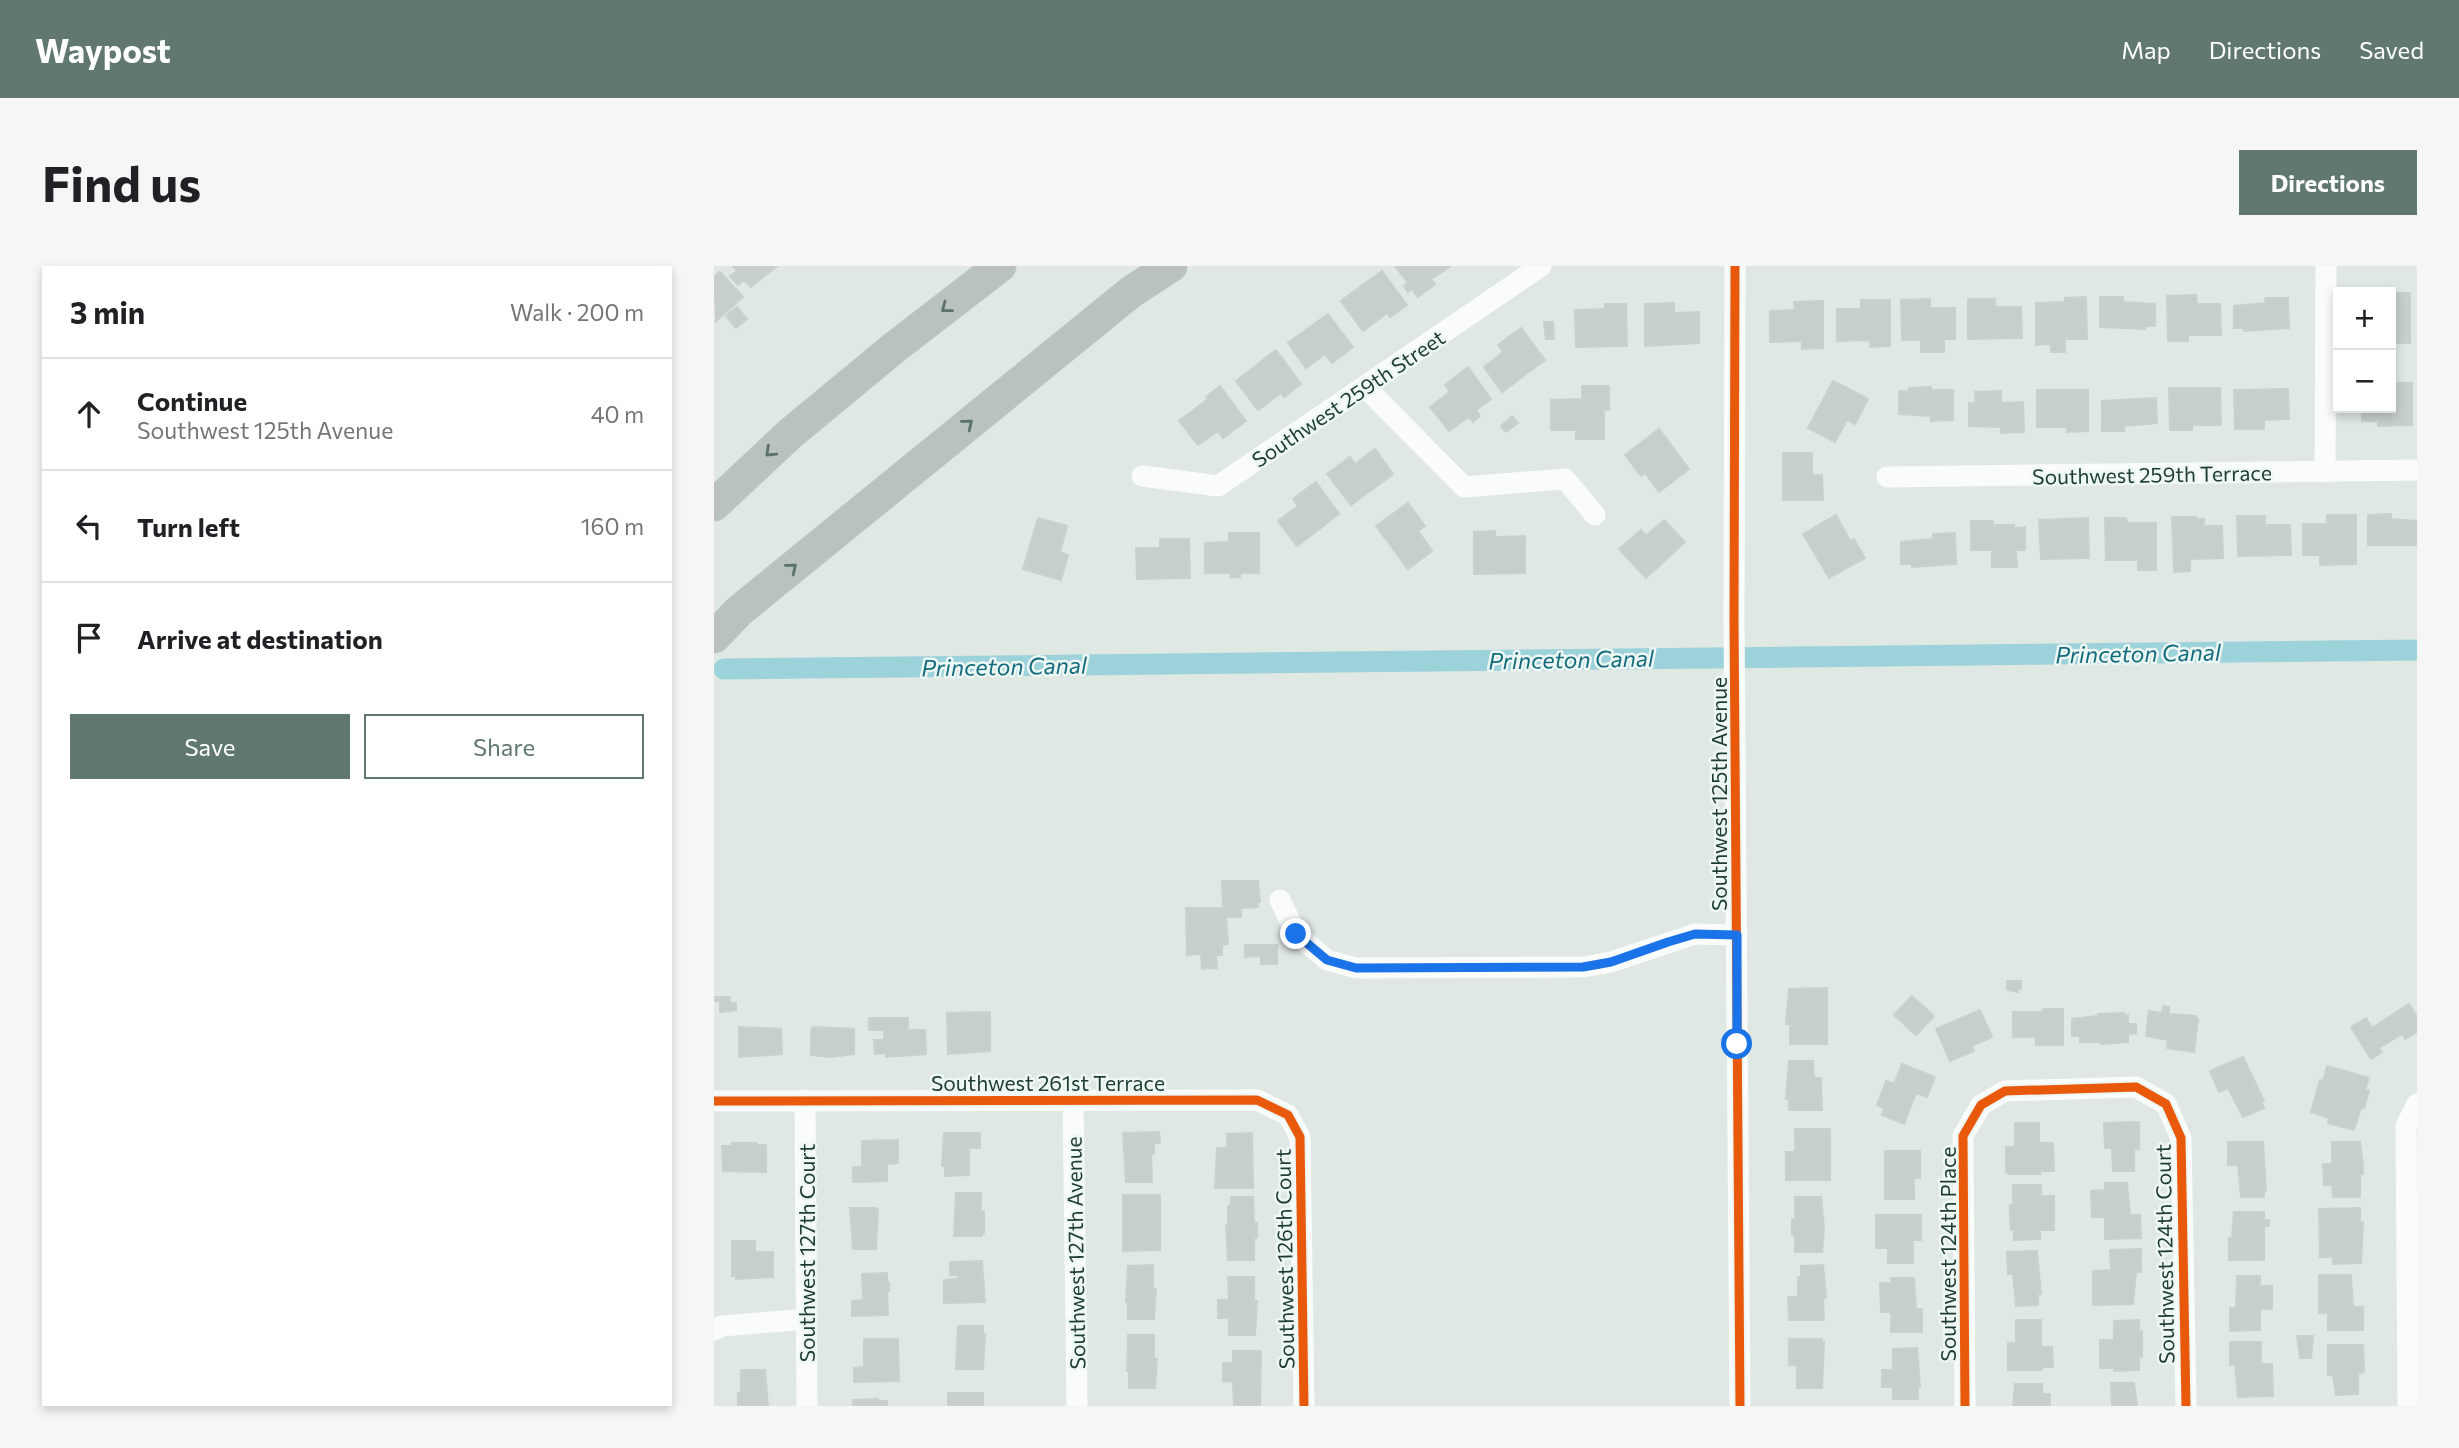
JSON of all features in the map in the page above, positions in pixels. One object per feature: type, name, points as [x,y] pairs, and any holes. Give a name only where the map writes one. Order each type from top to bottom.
[{"type":"highway","points":[[714,505],[791,433],[895,347],[1000,266]]},
{"type":"highway","points":[[714,636],[739,611],[1131,292],[1171,266]]},
{"type":"street","name":"Southwest 259th Street","points":[[1142,476],[1218,486],[1541,266]]},
{"type":"street","name":"Southwest 125th Avenue","points":[[1735,266],[1734,620],[1740,1406]]},
{"type":"street","points":[[2325,472],[2326,266]]},
{"type":"street","points":[[1365,387],[1464,488],[1565,479],[1595,515]]},
{"type":"street","name":"Southwest 259th Terrace","points":[[1887,477],[2417,470]]},
{"type":"street","points":[[1280,900],[1296,934],[1327,960],[1356,968],[1583,967],[1611,962],[1695,934],[1737,935]]},
{"type":"street","name":"Southwest 124th Court","points":[[1980,1105],[2005,1091],[2136,1087],[2166,1104],[2181,1139],[2186,1406]]},
{"type":"street","name":"Southwest 127th Avenue","points":[[1073,1099],[1077,1406]]},
{"type":"street","name":"Southwest 127th Court","points":[[805,1100],[807,1406]]},
{"type":"street","name":"Southwest 261st Terrace","points":[[714,1101],[1257,1100],[1288,1115]]},
{"type":"street","points":[[2408,1406],[2406,1126],[2417,1104]]},
{"type":"street","name":"Southwest 124th Place","points":[[1965,1406],[1963,1136],[1980,1105]]},
{"type":"street","name":"Southwest 126th Court","points":[[1288,1115],[1300,1137],[1304,1406]]},
{"type":"street","points":[[714,1330],[722,1326],[807,1320]]},
{"type":"building","points":[[733,266],[777,266],[751,287],[744,280],[738,285],[730,276],[737,271]]},
{"type":"building","points":[[1395,266],[1451,266],[1431,279],[1435,284],[1418,297],[1412,289],[1408,292],[1404,286],[1408,283]]},
{"type":"building","points":[[1382,271],[1407,305],[1390,317],[1387,313],[1363,331],[1341,301]]},
{"type":"building","points":[[720,272],[743,297],[716,321],[714,277]]},
{"type":"building","points":[[2396,293],[2410,293],[2410,343],[2396,343]]},
{"type":"building","points":[[2196,295],[2197,304],[2220,304],[2221,335],[2188,335],[2188,341],[2168,341],[2167,296]]},
{"type":"building","points":[[2086,297],[2087,339],[2065,339],[2065,352],[2051,352],[2051,344],[2036,345],[2036,303],[2065,302],[2065,298]]},
{"type":"building","points":[[2100,297],[2123,297],[2123,302],[2155,304],[2155,326],[2145,326],[2145,329],[2100,327]]},
{"type":"building","points":[[2265,298],[2288,298],[2289,328],[2244,331],[2244,328],[2234,328],[2234,306],[2266,303]]},
{"type":"building","points":[[1930,299],[1930,308],[1955,308],[1955,339],[1944,339],[1944,352],[1921,352],[1921,340],[1902,340],[1901,300]]},
{"type":"building","points":[[1968,299],[1995,299],[1995,307],[2021,307],[2022,338],[1968,339]]},
{"type":"building","points":[[1861,300],[1890,300],[1890,346],[1870,347],[1870,340],[1837,341],[1837,309],[1861,309]]},
{"type":"building","points":[[1823,301],[1823,348],[1802,349],[1802,341],[1770,342],[1770,311],[1795,310],[1794,302]]},
{"type":"building","points":[[1674,303],[1674,313],[1699,312],[1699,343],[1645,346],[1645,304]]},
{"type":"building","points":[[1605,304],[1626,304],[1627,346],[1576,347],[1575,310],[1605,309]]},
{"type":"building","points":[[737,307],[747,319],[736,328],[726,316]]},
{"type":"building","points":[[1328,314],[1353,347],[1332,363],[1325,354],[1306,368],[1288,343]]},
{"type":"building","points":[[1544,322],[1553,322],[1554,339],[1546,339]]},
{"type":"building","points":[[1521,328],[1545,360],[1502,392],[1484,367],[1503,352],[1498,345]]},
{"type":"building","points":[[1276,350],[1301,384],[1284,397],[1281,393],[1258,410],[1236,381]]},
{"type":"building","points":[[1468,367],[1491,399],[1476,410],[1480,416],[1473,422],[1469,417],[1449,431],[1430,407],[1450,392],[1445,385]]},
{"type":"building","points":[[1833,381],[1868,399],[1855,424],[1847,420],[1835,442],[1808,428]]},
{"type":"building","points":[[2396,383],[2412,383],[2412,425],[2378,426],[2378,421],[2362,421],[2362,413],[2396,413]]},
{"type":"building","points":[[1220,386],[1246,421],[1223,438],[1218,431],[1198,445],[1179,421]]},
{"type":"building","points":[[1582,386],[1609,386],[1609,410],[1604,410],[1604,439],[1576,439],[1576,430],[1551,430],[1551,400],[1582,399]]},
{"type":"building","points":[[1931,387],[1931,390],[1953,390],[1953,420],[1931,421],[1931,416],[1899,414],[1899,391]]},
{"type":"building","points":[[2169,388],[2220,388],[2221,425],[2192,425],[2192,430],[2170,430]]},
{"type":"building","points":[[2288,389],[2289,419],[2264,420],[2264,429],[2235,429],[2234,390]]},
{"type":"building","points":[[2037,390],[2088,390],[2088,431],[2067,432],[2067,427],[2037,427]]},
{"type":"building","points":[[2001,391],[2001,403],[2023,402],[2024,432],[2001,433],[2001,427],[1969,426],[1969,403],[1976,403],[1975,392]]},
{"type":"building","points":[[2156,398],[2157,423],[2124,426],[2124,431],[2102,431],[2102,401]]},
{"type":"building","points":[[1512,416],[1518,423],[1506,432],[1501,426]]},
{"type":"building","points":[[1659,429],[1689,469],[1659,492],[1645,473],[1641,476],[1625,455]]},
{"type":"building","points":[[1375,449],[1393,474],[1351,505],[1327,474],[1350,457],[1355,464]]},
{"type":"building","points":[[1783,453],[1812,453],[1812,475],[1822,475],[1823,500],[1783,500]]},
{"type":"building","points":[[1316,482],[1339,514],[1297,546],[1278,521],[1298,506],[1293,499]]},
{"type":"building","points":[[1408,503],[1425,526],[1418,531],[1432,551],[1408,569],[1376,526]]},
{"type":"building","points":[[2391,514],[2391,519],[2417,521],[2417,545],[2368,545],[2368,515]]},
{"type":"building","points":[[1836,515],[1850,541],[1854,539],[1865,558],[1829,578],[1803,534]]},
{"type":"building","points":[[2327,515],[2356,515],[2356,564],[2320,565],[2320,555],[2303,555],[2303,524],[2327,524]]},
{"type":"building","points":[[2237,516],[2265,516],[2265,525],[2290,525],[2291,555],[2238,556]]},
{"type":"building","points":[[2172,517],[2196,517],[2204,519],[2204,526],[2222,526],[2223,558],[2190,559],[2190,571],[2174,572]]},
{"type":"building","points":[[1038,518],[1067,526],[1060,552],[1068,555],[1061,580],[1023,569]]},
{"type":"building","points":[[2088,518],[2089,558],[2041,559],[2039,520]]},
{"type":"building","points":[[2105,518],[2126,518],[2127,523],[2156,523],[2156,570],[2138,570],[2138,560],[2106,560]]},
{"type":"building","points":[[1664,520],[1685,542],[1646,578],[1619,549],[1641,530],[1646,536]]},
{"type":"building","points":[[1971,521],[1993,521],[1993,525],[2025,527],[2025,550],[2016,550],[2017,567],[1992,567],[1992,550],[1971,550]]},
{"type":"building","points":[[1495,531],[1495,537],[1525,536],[1525,573],[1474,574],[1474,532]]},
{"type":"building","points":[[1229,533],[1259,533],[1259,573],[1240,573],[1240,577],[1231,578],[1231,573],[1205,573],[1205,543],[1229,542]]},
{"type":"building","points":[[1955,533],[1956,564],[1912,567],[1912,564],[1901,564],[1901,542],[1933,539],[1933,534]]},
{"type":"building","points":[[1160,539],[1189,539],[1190,578],[1137,579],[1136,548],[1160,548]]},
{"type":"building","points":[[1222,881],[1258,881],[1260,902],[1257,902],[1258,907],[1241,908],[1241,917],[1226,917],[1228,944],[1222,945],[1222,955],[1216,955],[1217,968],[1202,969],[1201,954],[1187,955],[1186,908],[1223,908]]},
{"type":"building","points":[[1245,945],[1277,945],[1277,964],[1261,964],[1261,956],[1245,957]]},
{"type":"building","points":[[2007,981],[2021,981],[2021,989],[2018,989],[2018,992],[2007,990]]},
{"type":"building","points":[[1827,988],[1827,1044],[1790,1044],[1790,1024],[1786,1024],[1789,989]]},
{"type":"building","points":[[1912,996],[1934,1016],[1916,1035],[1894,1015]]},
{"type":"building","points":[[715,997],[730,997],[730,1003],[736,1003],[736,1010],[720,1012],[720,1001],[715,1001]]},
{"type":"building","points":[[2409,1004],[2417,1017],[2417,1032],[2405,1039],[2402,1034],[2379,1048],[2382,1052],[2371,1059],[2351,1027],[2366,1018],[2372,1028]]},
{"type":"building","points":[[2163,1006],[2169,1007],[2169,1014],[2196,1016],[2198,1019],[2194,1052],[2167,1048],[2168,1040],[2146,1036],[2149,1011],[2162,1013]]},
{"type":"building","points":[[2043,1009],[2063,1009],[2063,1045],[2036,1045],[2036,1037],[2013,1037],[2013,1012],[2043,1012]]},
{"type":"building","points":[[1980,1010],[1992,1037],[1972,1046],[1974,1051],[1950,1061],[1936,1029]]},
{"type":"building","points":[[990,1012],[990,1051],[948,1054],[947,1013]]},
{"type":"building","points":[[2124,1013],[2124,1016],[2128,1015],[2128,1024],[2136,1024],[2136,1033],[2128,1034],[2128,1042],[2080,1042],[2080,1036],[2072,1036],[2072,1019]]},
{"type":"building","points":[[869,1018],[908,1018],[908,1030],[925,1030],[926,1054],[886,1057],[886,1053],[875,1054],[874,1040],[884,1040],[884,1030],[869,1030]]},
{"type":"building","points":[[739,1027],[781,1029],[782,1054],[739,1057]]},
{"type":"building","points":[[813,1027],[854,1029],[854,1054],[832,1057],[811,1055]]},
{"type":"building","points":[[2243,1057],[2264,1101],[2261,1102],[2264,1108],[2243,1117],[2228,1088],[2219,1092],[2210,1071]]},
{"type":"building","points":[[1789,1061],[1813,1061],[1814,1078],[1821,1078],[1822,1110],[1789,1110],[1789,1099],[1786,1099]]},
{"type":"building","points":[[1902,1064],[1935,1077],[1927,1097],[1916,1093],[1904,1124],[1882,1115],[1884,1108],[1877,1105],[1886,1081],[1894,1084]]},
{"type":"building","points":[[2327,1066],[2369,1078],[2365,1090],[2369,1091],[2354,1130],[2328,1123],[2329,1118],[2311,1112]]},
{"type":"building","points":[[2139,1122],[2139,1149],[2134,1149],[2134,1171],[2113,1171],[2112,1148],[2105,1148],[2104,1123]]},
{"type":"building","points":[[2015,1123],[2039,1123],[2039,1143],[2053,1143],[2054,1171],[2040,1171],[2040,1174],[2006,1172],[2006,1147],[2015,1147]]},
{"type":"building","points":[[1795,1129],[1830,1129],[1830,1180],[1786,1180],[1786,1152],[1795,1152]]},
{"type":"building","points":[[1159,1132],[1160,1143],[1154,1143],[1154,1154],[1151,1154],[1152,1182],[1126,1182],[1123,1133]]},
{"type":"building","points":[[944,1133],[980,1133],[980,1148],[969,1148],[969,1175],[945,1176],[945,1166],[942,1166]]},
{"type":"building","points":[[1252,1133],[1253,1188],[1215,1188],[1217,1148],[1227,1148],[1227,1134]]},
{"type":"building","points":[[898,1140],[898,1163],[887,1164],[887,1181],[853,1182],[853,1167],[862,1167],[862,1141]]},
{"type":"building","points":[[2228,1142],[2263,1142],[2266,1191],[2264,1197],[2241,1197],[2238,1165],[2228,1165]]},
{"type":"building","points":[[2332,1142],[2360,1142],[2363,1174],[2360,1174],[2360,1197],[2333,1197],[2332,1185],[2324,1185],[2323,1164],[2332,1164]]},
{"type":"building","points":[[732,1143],[766,1145],[766,1172],[723,1171],[722,1146],[732,1146]]},
{"type":"building","points":[[1885,1151],[1920,1151],[1920,1178],[1914,1178],[1914,1199],[1885,1199]]},
{"type":"building","points":[[2105,1183],[2127,1183],[2130,1215],[2140,1215],[2141,1238],[2105,1239],[2105,1217],[2092,1217],[2091,1191],[2105,1190]]},
{"type":"building","points":[[2013,1185],[2041,1185],[2041,1196],[2054,1196],[2054,1230],[2040,1230],[2040,1239],[2014,1240],[2010,1218]]},
{"type":"building","points":[[956,1193],[981,1193],[981,1211],[984,1211],[982,1236],[954,1236]]},
{"type":"building","points":[[1123,1195],[1160,1195],[1160,1250],[1123,1251]]},
{"type":"building","points":[[1231,1197],[1253,1197],[1254,1223],[1257,1223],[1254,1260],[1228,1260],[1226,1225]]},
{"type":"building","points":[[1795,1197],[1821,1197],[1824,1229],[1822,1252],[1795,1252],[1792,1219],[1795,1219]]},
{"type":"building","points":[[850,1208],[878,1210],[876,1249],[853,1249]]},
{"type":"building","points":[[2360,1208],[2360,1222],[2363,1222],[2361,1263],[2333,1264],[2333,1257],[2320,1257],[2319,1209]]},
{"type":"building","points":[[2234,1212],[2264,1212],[2264,1220],[2269,1220],[2269,1226],[2264,1226],[2264,1260],[2229,1260],[2229,1238],[2232,1238]]},
{"type":"building","points":[[1876,1215],[1921,1215],[1921,1240],[1913,1240],[1913,1263],[1888,1263],[1888,1248],[1876,1248]]},
{"type":"building","points":[[732,1241],[755,1241],[755,1252],[773,1252],[773,1277],[736,1279],[736,1276],[732,1276]]},
{"type":"building","points":[[2141,1249],[2141,1272],[2136,1272],[2133,1304],[2093,1305],[2093,1271],[2111,1270],[2110,1250]]},
{"type":"building","points":[[2037,1251],[2041,1294],[2038,1294],[2038,1305],[2016,1306],[2013,1274],[2008,1274],[2007,1252]]},
{"type":"building","points":[[982,1261],[985,1302],[944,1303],[944,1280],[958,1279],[958,1275],[950,1275],[950,1262]]},
{"type":"building","points":[[1153,1265],[1153,1289],[1156,1289],[1154,1319],[1128,1319],[1128,1266]]},
{"type":"building","points":[[1823,1265],[1826,1298],[1823,1298],[1824,1320],[1789,1320],[1788,1297],[1798,1297],[1801,1266]]},
{"type":"building","points":[[887,1273],[888,1315],[852,1316],[852,1301],[863,1300],[862,1274]]},
{"type":"building","points":[[2319,1275],[2351,1275],[2353,1307],[2363,1307],[2363,1330],[2328,1330],[2328,1313],[2319,1313]]},
{"type":"building","points":[[2237,1276],[2260,1276],[2260,1286],[2272,1286],[2272,1309],[2260,1309],[2260,1330],[2230,1331],[2230,1308],[2236,1308]]},
{"type":"building","points":[[1228,1277],[1254,1277],[1254,1301],[1257,1301],[1255,1335],[1229,1335],[1229,1318],[1218,1318],[1218,1300],[1229,1300]]},
{"type":"building","points":[[1891,1278],[1914,1278],[1916,1309],[1922,1309],[1922,1332],[1891,1332],[1891,1312],[1881,1312],[1880,1283],[1891,1283]]},
{"type":"building","points":[[2016,1320],[2041,1320],[2041,1347],[2052,1347],[2053,1367],[2042,1367],[2042,1370],[2008,1370],[2008,1343],[2016,1343]]},
{"type":"building","points":[[2139,1320],[2139,1331],[2142,1331],[2142,1357],[2139,1357],[2139,1370],[2114,1371],[2114,1368],[2100,1368],[2100,1340],[2114,1340],[2114,1321]]},
{"type":"building","points":[[958,1326],[983,1326],[983,1369],[956,1369]]},
{"type":"building","points":[[1128,1335],[1154,1335],[1154,1359],[1157,1359],[1155,1388],[1129,1388]]},
{"type":"building","points":[[2297,1336],[2313,1336],[2311,1358],[2300,1358]]},
{"type":"building","points":[[864,1339],[898,1339],[899,1381],[854,1382],[854,1368],[864,1367]]},
{"type":"building","points":[[1789,1339],[1822,1339],[1822,1388],[1797,1388],[1797,1365],[1789,1365]]},
{"type":"building","points":[[2230,1342],[2261,1342],[2261,1364],[2272,1364],[2273,1396],[2238,1397],[2235,1365],[2230,1365]]},
{"type":"building","points":[[2328,1345],[2363,1345],[2364,1372],[2358,1373],[2358,1394],[2336,1395],[2333,1375],[2328,1375]]},
{"type":"building","points":[[1917,1348],[1920,1386],[1918,1399],[1893,1399],[1893,1387],[1882,1387],[1882,1370],[1893,1370],[1893,1349]]},
{"type":"building","points":[[1233,1351],[1261,1351],[1260,1406],[1234,1406],[1233,1381],[1223,1382],[1223,1363],[1233,1363]]},
{"type":"building","points":[[741,1370],[765,1370],[768,1406],[738,1406]]},
{"type":"building","points":[[2111,1383],[2134,1383],[2137,1406],[2112,1406]]},
{"type":"building","points":[[2015,1384],[2042,1384],[2042,1394],[2050,1394],[2050,1406],[2013,1406]]},
{"type":"building","points":[[948,1393],[983,1393],[983,1406],[948,1406]]},
{"type":"building","points":[[853,1400],[887,1401],[887,1406],[853,1406]]},
{"type":"waterway","name":"Princeton Canal","points":[[724,669],[2417,650]]},
{"type":"cycle path","points":[[1735,266],[1734,620],[1740,1406]]},
{"type":"cycle path","points":[[1965,1406],[1963,1136],[1981,1105],[2005,1091],[2136,1087],[2166,1104],[2181,1138],[2186,1406]]},
{"type":"cycle path","points":[[714,1101],[1257,1100],[1288,1115],[1300,1137],[1304,1406]]},
{"type":"route","points":[[1296,934],[1327,960],[1356,968],[1583,967],[1611,962],[1695,934],[1737,935],[1737,1044]]}]
